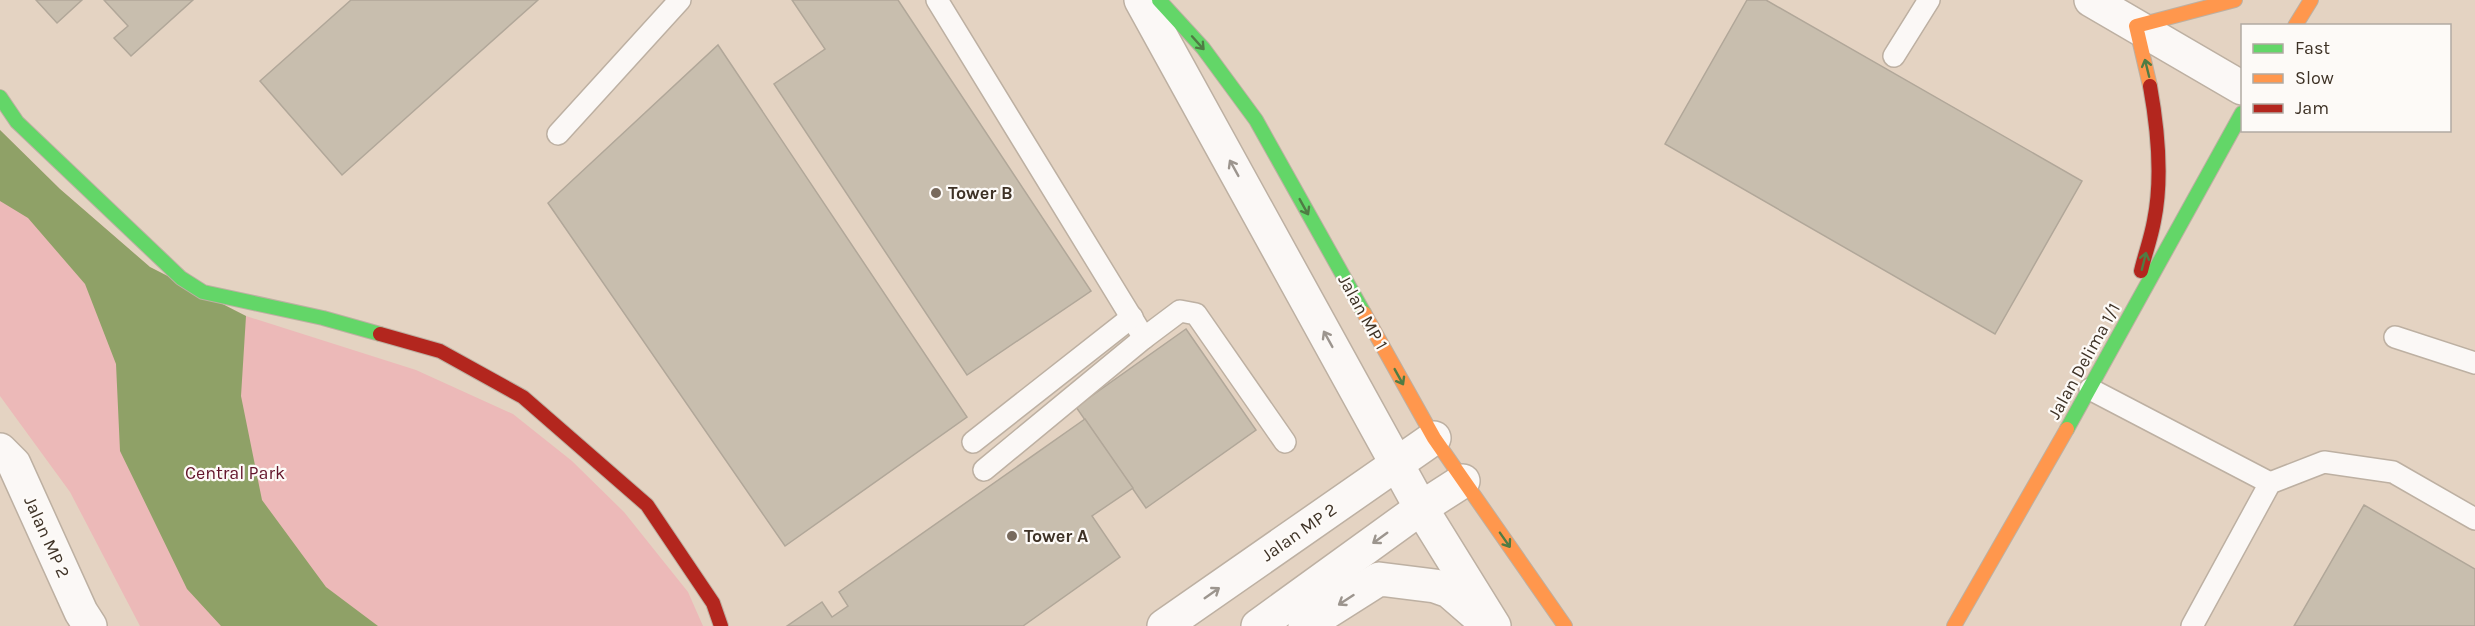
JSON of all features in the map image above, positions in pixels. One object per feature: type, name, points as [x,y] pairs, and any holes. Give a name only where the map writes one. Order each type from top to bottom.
[{"type":"street","points":[[1141,0],[1421,508],[1491,626]]},
{"type":"street","name":"Jalan MP 1","points":[[1159,0],[1203,48],[1256,120],[1434,438],[1565,626]]},
{"type":"street","points":[[2091,0],[2241,87]]},
{"type":"street","points":[[2136,26],[2235,0]]},
{"type":"street","points":[[2296,24],[2311,0]]},
{"type":"street","points":[[2129,318],[2155,218],[2158,169],[2157,121],[2149,73],[2136,26]]},
{"type":"street","points":[[0,97],[17,122],[181,278],[203,292],[323,318],[440,351],[523,397],[647,506],[713,603],[721,626]]},
{"type":"street","name":"Jalan Delima 1/1","points":[[1954,626],[2090,389],[2241,115]]},
{"type":"street","name":"Jalan MP 2","points":[[1164,626],[1434,438]]},
{"type":"street","name":"Jalan MP 2","points":[[0,450],[14,464],[81,612],[90,626]]},
{"type":"street","points":[[1258,626],[1421,508],[1463,481]]},
{"type":"street","points":[[1305,626],[1378,579],[1435,586],[1449,591],[1491,626]]},
{"type":"lane","points":[[558,134],[680,0]]},
{"type":"lane","points":[[937,0],[1144,338]]},
{"type":"lane","points":[[1894,56],[1929,0]]},
{"type":"lane","points":[[984,470],[1180,311],[1196,314],[1285,442]]},
{"type":"lane","points":[[973,442],[1132,317]]},
{"type":"lane","points":[[2396,337],[2475,363]]},
{"type":"lane","points":[[2090,389],[2270,483]]},
{"type":"lane","points":[[2192,626],[2270,483],[2324,462],[2393,472],[2475,519]]},
{"type":"green space","name":"Central Park","points":[[0,130],[60,189],[150,267],[246,316],[416,370],[513,414],[572,461],[624,512],[688,592],[703,626],[140,626],[70,492],[0,396]]},
{"type":"shaded area","points":[[0,130],[60,189],[150,267],[246,316],[241,396],[262,500],[326,587],[378,626],[221,626],[187,589],[120,451],[116,364],[85,284],[28,218],[0,201]]},
{"type":"building","points":[[36,0],[82,0],[57,23]]},
{"type":"building","points":[[104,0],[193,0],[131,56],[114,38],[128,26]]},
{"type":"building","points":[[351,0],[538,0],[342,175],[260,81]]},
{"type":"building","name":"Tower B","points":[[792,0],[898,0],[1091,291],[967,375],[774,84],[825,49]]},
{"type":"building","points":[[1747,0],[1766,0],[2082,181],[1995,334],[1665,144]]},
{"type":"building","points":[[718,45],[967,417],[785,546],[548,203]]},
{"type":"building","points":[[1186,329],[1256,430],[1146,508],[1076,407]]},
{"type":"building","name":"Tower A","points":[[1085,419],[1133,488],[1092,516],[1120,557],[1023,626],[787,626],[822,602],[832,617],[848,606],[839,592]]},
{"type":"building","points":[[2364,505],[2475,569],[2475,626],[2294,626]]},
{"type":"traffic: fast","points":[[1159,0],[1203,48],[1256,120],[1364,313]]},
{"type":"traffic: fast","points":[[0,97],[17,122],[181,278],[203,292],[323,318],[380,334]]},
{"type":"traffic: fast","points":[[2067,429],[2241,115]]},
{"type":"traffic: slow","points":[[2150,86],[2136,26],[2235,0]]},
{"type":"traffic: slow","points":[[2296,24],[2311,0]]},
{"type":"traffic: slow","points":[[1364,313],[1434,438],[1565,626]]},
{"type":"traffic: slow","points":[[1954,626],[2067,429]]},
{"type":"traffic: jam","points":[[2141,271],[2153,227],[2159,171],[2150,86]]},
{"type":"traffic: jam","points":[[380,334],[440,351],[523,397],[647,505],[713,603],[721,626]]},
{"type":"place","name":"Tower B","points":[[936,193]]},
{"type":"place","name":"Tower A","points":[[1012,536]]}]
